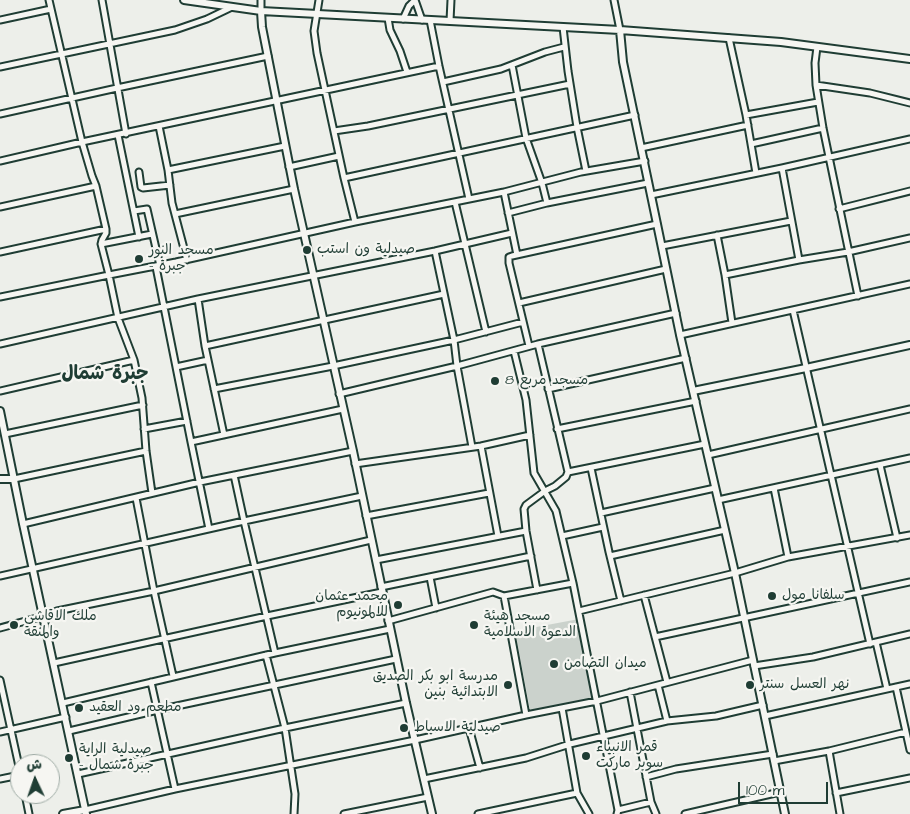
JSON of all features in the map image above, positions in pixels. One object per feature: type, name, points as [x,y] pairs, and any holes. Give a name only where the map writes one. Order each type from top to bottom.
[{"type":"street","points":[[49,0],[82,142],[96,186],[106,229],[101,244],[118,318],[134,360],[143,405],[146,451],[152,493]]},
{"type":"street","points":[[102,0],[126,134]]},
{"type":"street","points":[[184,0],[261,11],[620,30],[781,42],[910,59]]},
{"type":"street","points":[[261,0],[262,27],[289,167],[396,659],[432,814]]},
{"type":"street","points":[[319,0],[314,38],[355,222]]},
{"type":"street","points":[[403,19],[409,6],[415,0],[422,20]]},
{"type":"street","points":[[450,21],[451,0]]},
{"type":"street","points":[[614,0],[620,30],[623,62],[666,269],[735,574],[785,814]]},
{"type":"street","points":[[0,67],[175,30],[207,19],[232,7]]},
{"type":"street","points":[[0,20],[51,9]]},
{"type":"street","points":[[388,18],[390,30],[407,72]]},
{"type":"street","points":[[430,20],[442,82],[469,198]]},
{"type":"street","points":[[563,27],[564,47],[586,171]]},
{"type":"street","points":[[729,38],[752,144],[756,173]]},
{"type":"street","points":[[442,82],[485,73],[564,47]]},
{"type":"street","points":[[817,47],[815,63],[818,102],[858,296]]},
{"type":"street","points":[[0,114],[268,56]]},
{"type":"street","points":[[512,65],[526,138],[542,183],[547,204]]},
{"type":"street","points":[[0,162],[82,142],[439,66]]},
{"type":"street","points":[[334,131],[368,126],[570,84]]},
{"type":"street","points":[[816,85],[870,93],[910,103]]},
{"type":"street","points":[[746,115],[818,102]]},
{"type":"street","points":[[344,178],[635,115]]},
{"type":"street","points":[[641,148],[748,125]]},
{"type":"street","points":[[159,126],[168,170],[172,203],[187,260]]},
{"type":"street","points":[[752,144],[823,128]]},
{"type":"street","points":[[118,135],[139,237]]},
{"type":"street","points":[[651,195],[910,139]]},
{"type":"street","points":[[168,170],[285,146]]},
{"type":"street","points":[[289,167],[339,156]]},
{"type":"street","points":[[0,297],[187,260],[355,222],[504,192],[586,171],[644,161]]},
{"type":"street","points":[[782,168],[799,260]]},
{"type":"street","points":[[139,172],[141,187],[143,188],[170,185]]},
{"type":"street","points":[[508,214],[648,183]]},
{"type":"street","points":[[0,207],[96,186]]},
{"type":"street","points":[[175,214],[294,189]]},
{"type":"street","points":[[840,209],[910,191]]},
{"type":"street","points":[[504,192],[517,255]]},
{"type":"street","points":[[455,202],[486,332]]},
{"type":"street","points":[[134,212],[147,209],[186,421],[210,529]]},
{"type":"street","points":[[662,246],[791,221]]},
{"type":"street","points":[[529,346],[508,260],[512,256],[657,224]]},
{"type":"street","points":[[0,252],[106,229]]},
{"type":"street","points":[[0,344],[512,233]]},
{"type":"street","points":[[101,244],[152,234]]},
{"type":"street","points":[[717,235],[732,323]]},
{"type":"street","points":[[725,274],[848,252],[910,238]]},
{"type":"street","points":[[435,251],[454,340],[472,447]]},
{"type":"street","points":[[519,303],[666,269]]},
{"type":"street","points":[[680,335],[910,284]]},
{"type":"street","points":[[205,346],[444,294]]},
{"type":"street","points":[[198,300],[205,346],[224,435]]},
{"type":"street","points":[[793,310],[858,593],[887,689]]},
{"type":"street","points":[[339,394],[457,366],[529,346],[676,313]]},
{"type":"street","points":[[214,389],[454,340],[523,322]]},
{"type":"street","points":[[537,590],[526,531],[524,513],[526,504],[555,486],[566,477],[568,472],[538,344]]},
{"type":"street","points":[[693,392],[909,347]]},
{"type":"street","points":[[514,351],[526,400],[534,473],[556,511],[579,611],[618,812],[651,802]]},
{"type":"street","points":[[548,389],[686,358]]},
{"type":"street","points":[[0,391],[134,360]]},
{"type":"street","points":[[176,366],[208,360]]},
{"type":"street","points":[[557,428],[696,401]]},
{"type":"street","points":[[5,434],[143,405]]},
{"type":"street","points":[[191,442],[343,409]]},
{"type":"street","points":[[708,454],[910,409]]},
{"type":"street","points":[[0,411],[86,812]]},
{"type":"street","points":[[144,429],[186,421]]},
{"type":"street","points":[[355,464],[481,446],[530,435]]},
{"type":"street","points":[[568,472],[705,444]]},
{"type":"street","points":[[481,446],[498,536]]},
{"type":"street","points":[[0,479],[14,479],[146,451]]},
{"type":"street","points":[[23,524],[200,482],[352,451]]},
{"type":"street","points":[[718,500],[910,458]]},
{"type":"street","points":[[880,464],[897,538]]},
{"type":"street","points":[[591,468],[621,601]]},
{"type":"street","points":[[234,475],[275,653]]},
{"type":"street","points":[[600,513],[715,488]]},
{"type":"street","points":[[774,488],[788,557]]},
{"type":"street","points":[[366,516],[489,493]]},
{"type":"street","points":[[0,576],[362,496]]},
{"type":"street","points":[[136,498],[173,676]]},
{"type":"street","points":[[562,536],[604,527]]},
{"type":"street","points":[[610,556],[725,530]]},
{"type":"street","points":[[376,560],[526,531]]},
{"type":"street","points":[[579,611],[735,574],[788,557],[910,535]]},
{"type":"street","points":[[0,628],[57,611],[154,591],[371,540]]},
{"type":"street","points":[[54,664],[382,590],[430,577],[530,556]]},
{"type":"street","points":[[430,577],[436,608]]},
{"type":"street","points":[[655,637],[910,582]]},
{"type":"street","points":[[388,621],[493,592],[504,596],[573,583]]},
{"type":"street","points":[[504,596],[526,715]]},
{"type":"street","points":[[644,596],[667,682]]},
{"type":"street","points":[[63,703],[173,676],[390,629]]},
{"type":"street","points":[[63,814],[86,812],[175,789],[597,701],[667,682],[754,663],[813,657],[910,634]]},
{"type":"street","points":[[266,655],[285,728],[295,794],[294,814]]},
{"type":"street","points":[[69,732],[273,684],[396,659]]},
{"type":"street","points":[[0,681],[16,754]]},
{"type":"street","points":[[151,682],[175,789]]},
{"type":"street","points":[[765,716],[910,684]]},
{"type":"street","points":[[658,685],[668,721]]},
{"type":"street","points":[[896,687],[910,750]]},
{"type":"street","points":[[630,692],[651,802],[656,814]]},
{"type":"street","points":[[78,774],[406,703]]},
{"type":"street","points":[[424,780],[526,758],[570,744],[668,721],[716,716],[762,705]]},
{"type":"street","points":[[562,708],[570,744],[577,793],[589,814]]},
{"type":"street","points":[[0,732],[66,718]]},
{"type":"street","points":[[469,728],[480,768]]},
{"type":"street","points":[[774,761],[906,732]]},
{"type":"street","points":[[829,750],[840,814]]},
{"type":"street","points":[[646,777],[684,768],[773,754]]},
{"type":"street","points":[[836,793],[910,778]]},
{"type":"street","points":[[685,814],[780,792]]},
{"type":"street","points":[[478,814],[577,793]]},
{"type":"street","points":[[344,814],[428,797]]},
{"type":"shaded area","name":"ميدان التضامن","points":[[579,619],[593,698],[530,710],[515,631]]},
{"type":"place","name":"صيدلية ون استب","points":[[307,250]]},
{"type":"place","name":"مسجد النور - جبرة","points":[[139,259]]},
{"type":"place","name":"مسجد مربع 8","points":[[495,381]]},
{"type":"place","name":"سلفانا مول","points":[[772,596]]},
{"type":"place","name":"محمد عثمان للالمونيوم","points":[[398,605]]},
{"type":"place","name":"ملك الاقاشي والمنقة","points":[[14,625]]},
{"type":"place","name":"مسجد هيئة الدعوة الاسلامية","points":[[474,625]]},
{"type":"place","name":"ميدان التضامن","points":[[554,664]]},
{"type":"place","name":"مدرسة ابو بكر الصديق الابتدائية بنين","points":[[508,685]]},
{"type":"place","name":"نهر العسل سنتر","points":[[750,685]]},
{"type":"place","name":"مطعم ود العقيد","points":[[79,708]]},
{"type":"place","name":"صيدلية الاسباط","points":[[404,728]]},
{"type":"place","name":"قمر الانبياء سوبر ماركت","points":[[586,756]]},
{"type":"place","name":"صيدلية الراية - جبرة شمال","points":[[69,758]]},
{"type":"district","name":"جبرة شمال","points":[[105,375]]}]
